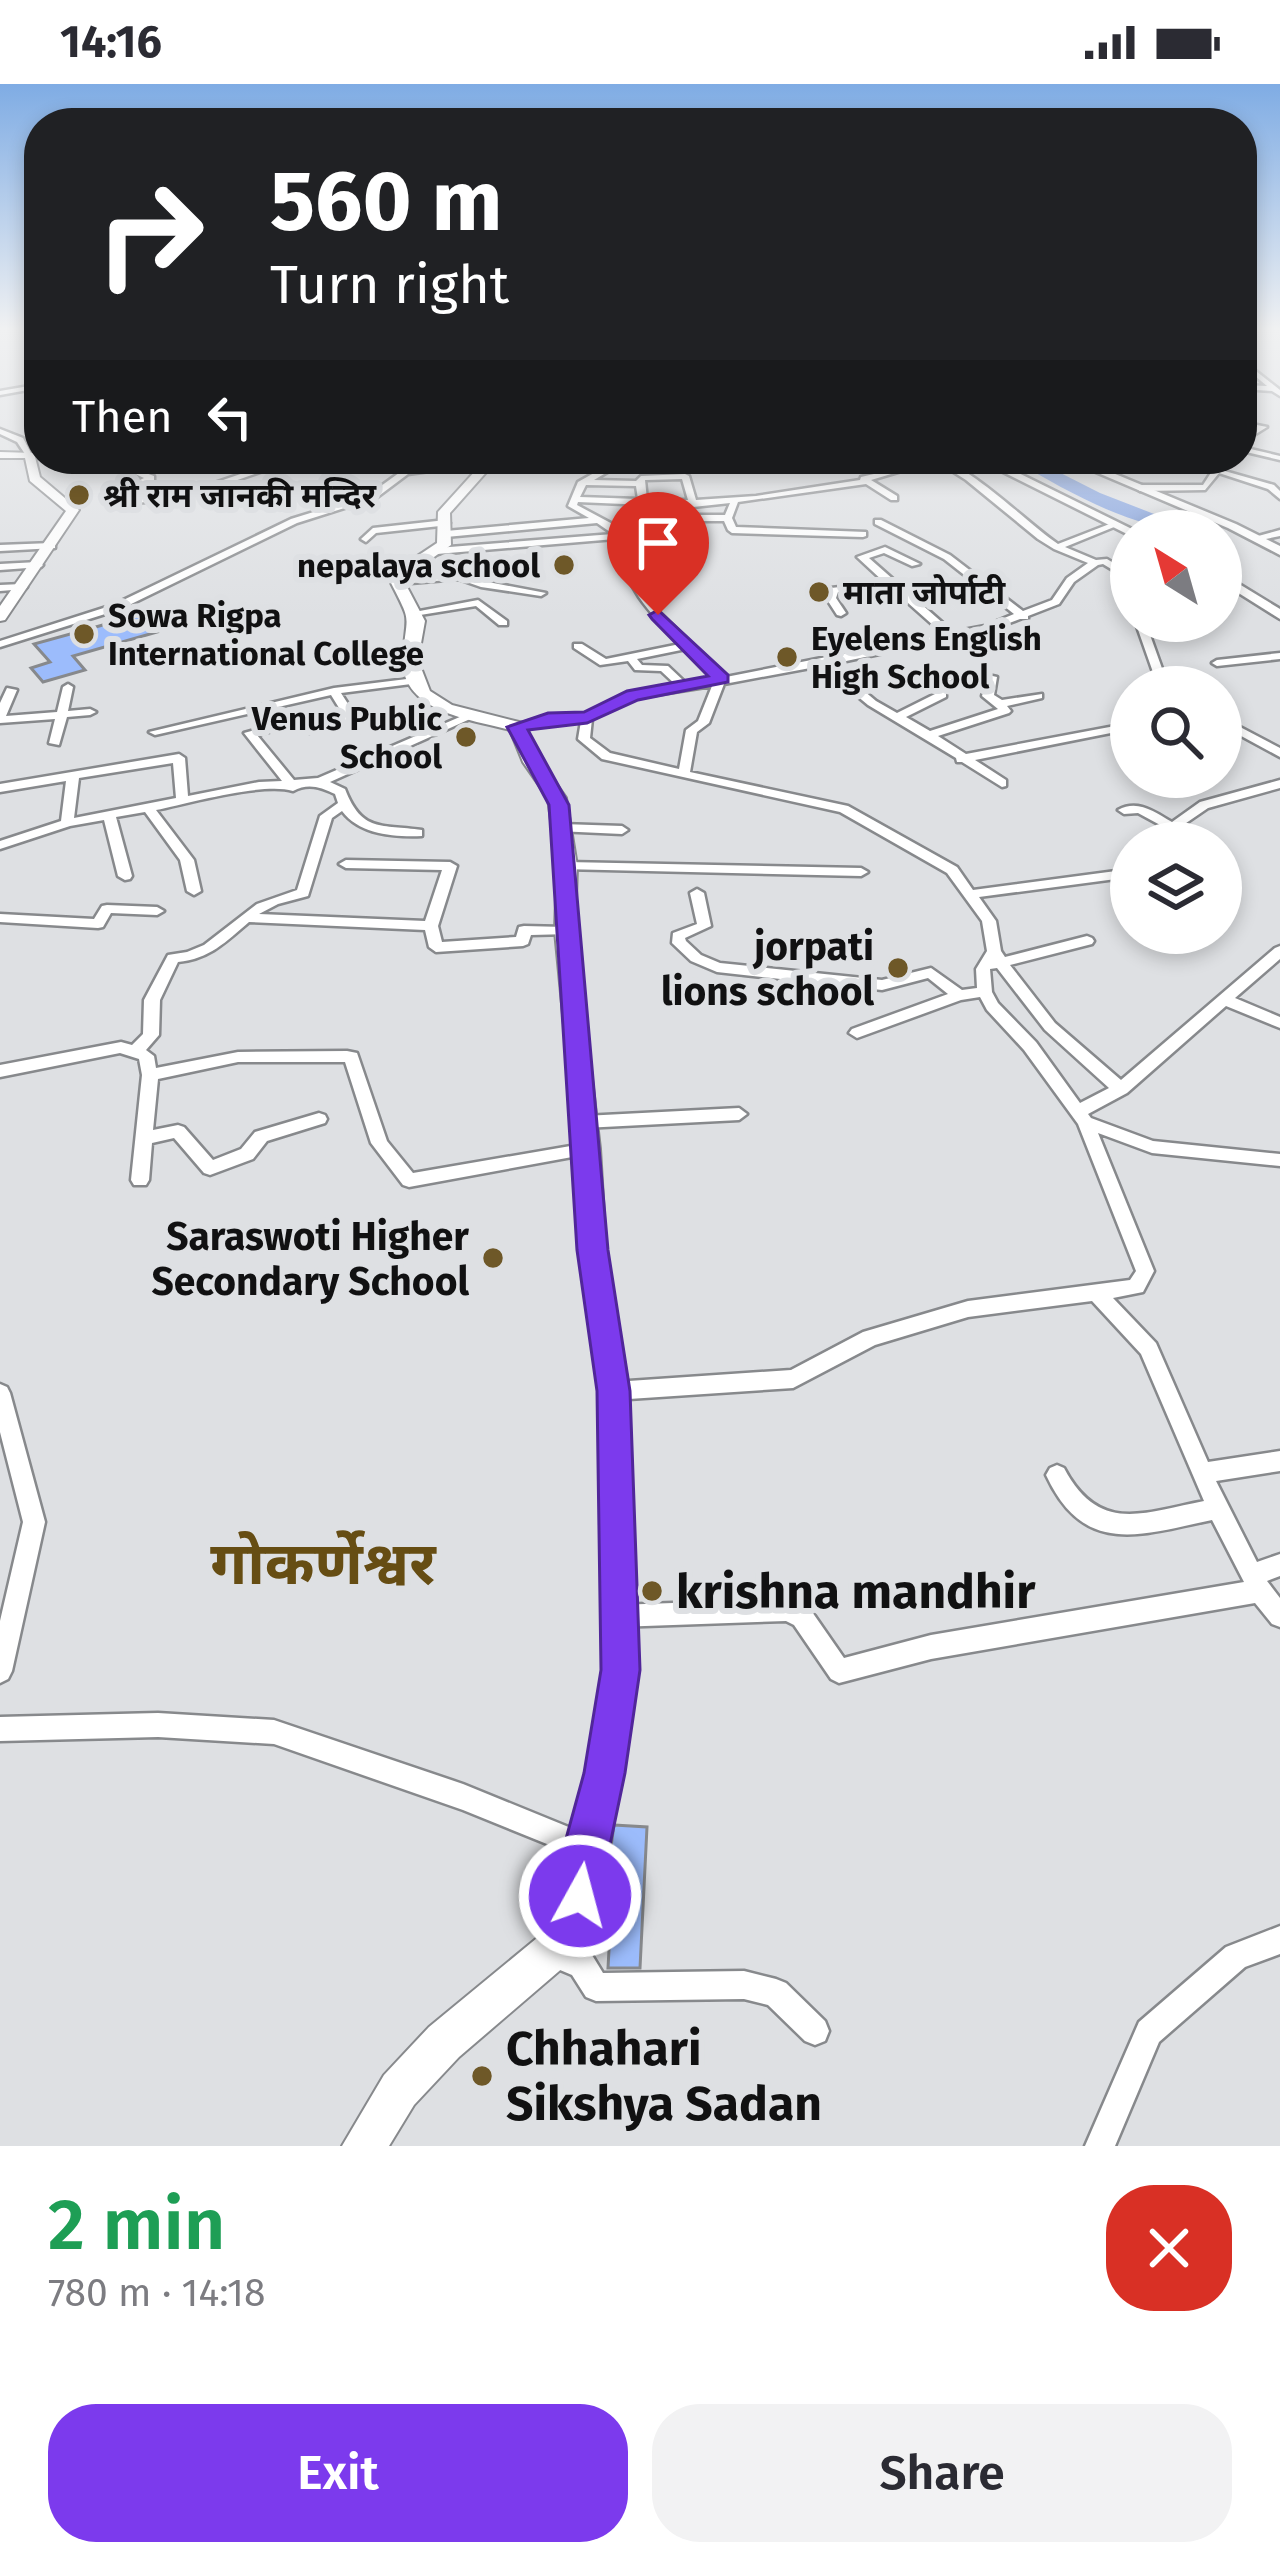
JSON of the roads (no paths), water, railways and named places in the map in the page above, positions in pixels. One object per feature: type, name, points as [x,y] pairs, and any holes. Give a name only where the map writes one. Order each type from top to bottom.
[{"type":"main road","points":[[0,616],[73,510],[33,474]]},
{"type":"main road","points":[[364,2146],[399,2090],[444,2042],[551,1952],[580,1896],[585,1846],[605,1773],[620,1670],[614,1391],[592,1250],[586,1135],[565,931],[567,866],[557,798],[532,762],[517,727],[436,704],[415,681],[410,660],[418,621],[399,581],[443,536],[447,507],[478,474]]},
{"type":"street","points":[[1257,426],[1280,431]]},
{"type":"street","points":[[1257,432],[1263,427]]},
{"type":"street","points":[[0,430],[24,446]]},
{"type":"street","points":[[20,440],[24,439]]},
{"type":"street","points":[[113,497],[151,478],[141,474]]},
{"type":"street","points":[[134,500],[199,492],[250,474]]},
{"type":"street","points":[[336,474],[354,502]]},
{"type":"street","points":[[0,644],[117,607],[294,521],[384,490],[404,474]]},
{"type":"street","points":[[598,474],[584,482],[572,506],[617,530],[625,565],[647,605],[721,679]]},
{"type":"street","points":[[880,474],[864,479],[895,499]]},
{"type":"street","points":[[961,474],[1006,513],[1057,547],[1096,563]]},
{"type":"street","points":[[1012,474],[1110,523]]},
{"type":"street","points":[[1106,474],[1280,550]]},
{"type":"street","points":[[1140,488],[1205,488],[1214,474]]},
{"type":"street","points":[[1233,474],[1271,487],[1280,496]]},
{"type":"street","points":[[643,502],[641,478],[685,476],[693,504]]},
{"type":"street","points":[[574,499],[774,503],[867,481]]},
{"type":"street","points":[[584,482],[640,484]]},
{"type":"street","points":[[734,502],[728,518],[732,530],[863,534]]},
{"type":"street","points":[[680,518],[728,518]]},
{"type":"street","points":[[783,532],[784,519]]},
{"type":"street","points":[[443,536],[601,520]]},
{"type":"street","points":[[878,522],[947,557],[1024,617]]},
{"type":"street","points":[[1057,547],[1110,527]]},
{"type":"street","points":[[366,538],[373,531],[618,536]]},
{"type":"street","points":[[1256,538],[1280,533]]},
{"type":"street","points":[[0,548],[52,546]]},
{"type":"street","points":[[915,564],[889,550],[864,554],[890,584],[950,635]]},
{"type":"street","points":[[517,727],[548,718],[587,717],[624,698],[824,662],[1024,617],[1056,602],[1070,580],[1096,563],[1110,563]]},
{"type":"street","points":[[0,567],[38,565]]},
{"type":"street","points":[[399,581],[459,576],[541,593]]},
{"type":"street","points":[[841,613],[831,598],[834,590],[890,584]]},
{"type":"street","points":[[0,588],[22,587]]},
{"type":"street","points":[[1242,591],[1280,615]]},
{"type":"street","points":[[414,613],[478,603],[503,622]]},
{"type":"street","points":[[578,646],[598,662],[685,646]]},
{"type":"street","points":[[1217,663],[1280,656]]},
{"type":"street","points":[[630,657],[639,668],[664,668],[683,686]]},
{"type":"street","points":[[824,662],[860,694],[1002,783]]},
{"type":"street","points":[[897,717],[942,694],[930,685],[955,674]]},
{"type":"street","points":[[929,735],[1006,711],[988,696],[992,677]]},
{"type":"street","points":[[683,773],[692,730],[703,723],[721,679]]},
{"type":"street","points":[[155,732],[334,691],[415,681]]},
{"type":"street","points":[[56,743],[68,687]]},
{"type":"street","points":[[293,787],[250,733],[296,719],[310,730],[351,718],[334,691]]},
{"type":"street","points":[[1000,704],[1038,696]]},
{"type":"street","points":[[3,707],[62,714],[90,712]]},
{"type":"street","points":[[0,845],[67,823],[259,786],[320,782],[473,715]]},
{"type":"street","points":[[587,717],[584,740],[595,752],[808,798],[861,816],[944,863],[989,921],[994,961],[985,992]]},
{"type":"street","points":[[962,759],[1110,730]]},
{"type":"street","points":[[1242,730],[1280,753]]},
{"type":"street","points":[[1261,739],[1280,730]]},
{"type":"street","points":[[0,788],[179,758],[182,802]]},
{"type":"street","points":[[67,823],[74,775]]},
{"type":"street","points":[[320,782],[341,792],[343,806],[365,827],[417,832]]},
{"type":"street","points":[[1124,810],[1140,809],[1173,828],[1204,805],[1280,784]]},
{"type":"street","points":[[137,1050],[152,1035],[152,1000],[173,958],[200,956],[274,900],[302,893],[326,816],[343,806]]},
{"type":"street","points":[[150,810],[187,860],[194,891]]},
{"type":"street","points":[[110,817],[125,876]]},
{"type":"street","points":[[562,828],[622,830]]},
{"type":"street","points":[[346,864],[449,866],[431,926],[436,946],[523,940],[524,930],[565,931]]},
{"type":"street","points":[[567,866],[861,872]]},
{"type":"street","points":[[971,894],[1110,876]]},
{"type":"street","points":[[697,893],[704,926],[686,930],[678,936],[679,943],[696,958],[717,967],[882,986],[931,973],[959,995]]},
{"type":"street","points":[[0,918],[98,924],[107,909],[157,911]]},
{"type":"street","points":[[247,918],[431,926]]},
{"type":"street","points":[[994,961],[1087,941]]},
{"type":"street","points":[[1082,1117],[1280,951]]},
{"type":"street","points":[[994,961],[1078,1057],[1121,1089]]},
{"type":"street","points":[[857,1033],[959,995],[985,992]]},
{"type":"street","points":[[614,1391],[793,1378],[870,1338],[968,1310],[1136,1287],[1145,1271],[1082,1117],[985,992]]},
{"type":"street","points":[[1224,999],[1280,1023]]},
{"type":"street","points":[[0,1071],[121,1046],[146,1056],[150,1075],[140,1180]]},
{"type":"street","points":[[150,1075],[250,1056],[352,1058],[379,1143],[409,1180],[586,1135],[739,1114]]},
{"type":"street","points":[[1082,1117],[1152,1147]]},
{"type":"street","points":[[144,1138],[178,1131],[210,1168],[248,1154],[261,1136],[319,1119]]},
{"type":"street","points":[[1102,1174],[1105,1160],[1113,1153],[1152,1147],[1280,1160]]},
{"type":"street","points":[[1099,1294],[1149,1349],[1218,1509],[1256,1583],[1280,1616]]},
{"type":"street","points":[[0,1393],[34,1522],[0,1671]]},
{"type":"street","points":[[1203,1473],[1280,1461]]},
{"type":"street","points":[[1057,1475],[1066,1501],[1095,1522],[1124,1525],[1218,1509]]},
{"type":"street","points":[[616,1616],[786,1610],[802,1617],[839,1671],[932,1647],[1256,1583],[1280,1565]]},
{"type":"street","points":[[0,1730],[158,1725],[274,1732],[585,1846]]},
{"type":"street","points":[[1100,2146],[1149,2032],[1237,1957],[1280,1940]]},
{"type":"street","points":[[551,1952],[582,1965],[596,1987],[744,1985],[776,1993],[815,2031]]},
{"type":"water","points":[[1039,474],[1063,474],[1144,510],[1110,510]]},
{"type":"place","name":"श्री राम जानकी मन्दिर","points":[[79,495]]},
{"type":"place","name":"nepalaya school","points":[[564,565]]},
{"type":"place","name":"माता जोर्पाटी","points":[[819,592]]},
{"type":"place","name":"Sowa Rigpa International College","points":[[84,634]]},
{"type":"place","name":"Eyelens English High School","points":[[787,657]]},
{"type":"place","name":"Venus Public School","points":[[466,737]]},
{"type":"place","name":"jorpati lions school","points":[[898,968]]},
{"type":"place","name":"Saraswoti Higher Secondary School","points":[[493,1258]]},
{"type":"place","name":"krishna mandhir","points":[[652,1591]]},
{"type":"place","name":"Chhahari Sikshya Sadan","points":[[482,2076]]},
{"type":"district","name":"गोकर्णेश्वर","points":[[323,1563]]}]
